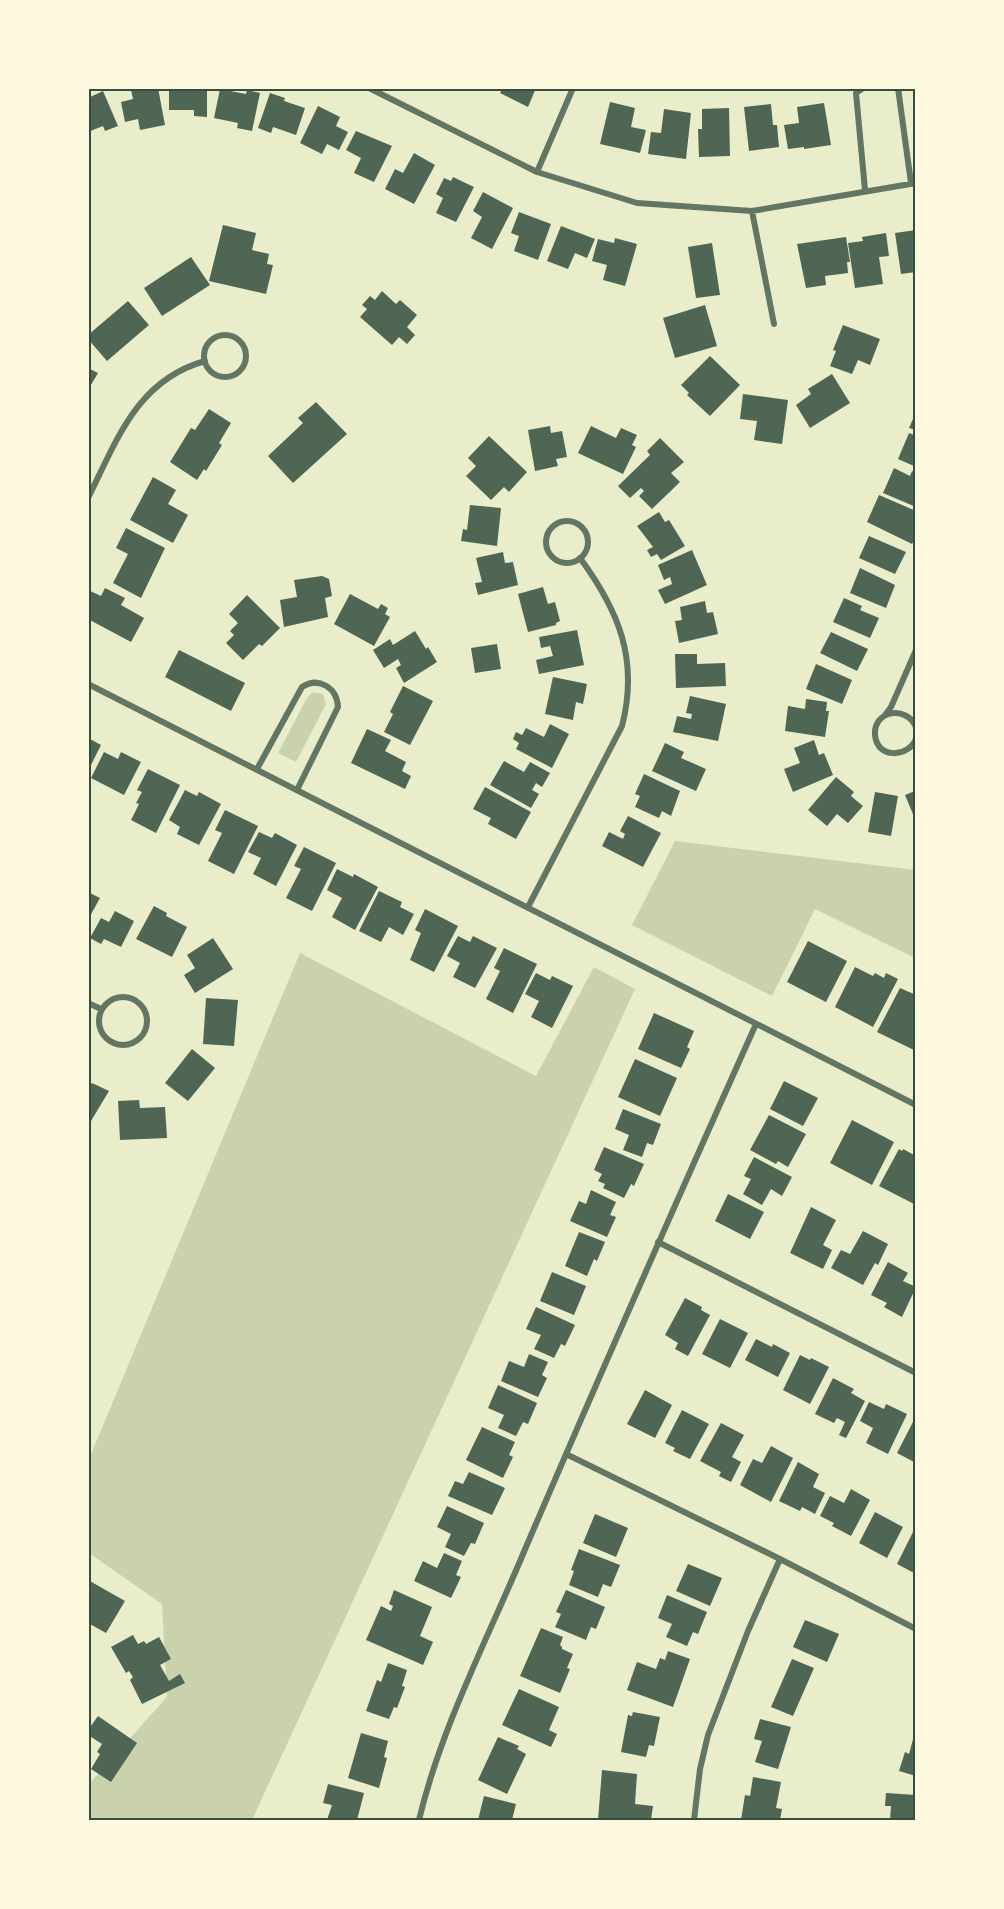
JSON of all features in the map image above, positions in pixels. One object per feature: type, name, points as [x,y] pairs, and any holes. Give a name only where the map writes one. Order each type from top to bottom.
[{"type":"street","points":[[369,88],[537,172],[638,203],[752,211],[913,183],[898,88]]},
{"type":"street","points":[[537,172],[573,88]]},
{"type":"street","points":[[863,88],[856,93],[865,190]]},
{"type":"street","points":[[752,211],[774,324]]},
{"type":"street","points":[[228,334],[240,340],[246,352],[244,365],[234,375],[219,376],[213,373],[205,361],[204,354],[209,342],[221,335],[228,334]]},
{"type":"street","points":[[88,498],[130,415],[141,401],[170,376],[188,365],[205,361]]},
{"type":"street","points":[[565,521],[578,524],[583,528],[587,547],[580,558],[567,563],[554,558],[549,553],[546,538],[553,526],[565,521]]},
{"type":"street","points":[[528,908],[622,726],[628,704],[628,659],[623,636],[614,612],[580,558]]},
{"type":"street","points":[[915,650],[891,707],[879,721],[875,734],[876,741],[885,751],[891,753],[904,752],[910,748],[915,739]]},
{"type":"street","points":[[257,769],[302,687],[313,682],[326,685],[336,695],[338,707],[297,790]]},
{"type":"street","points":[[88,684],[915,1105]]},
{"type":"street","points":[[884,716],[897,712],[903,714],[909,717],[915,728]]},
{"type":"street","points":[[130,997],[137,1000],[147,1014],[146,1031],[128,1045],[113,1043],[102,1032],[99,1017],[101,1010],[113,998],[130,997]]},
{"type":"street","points":[[88,1003],[101,1010]]},
{"type":"street","points":[[419,1821],[449,1726],[658,1242],[756,1024]]},
{"type":"street","points":[[658,1242],[915,1373]]},
{"type":"street","points":[[566,1454],[780,1559],[915,1629]]},
{"type":"street","points":[[694,1821],[700,1769],[708,1735],[744,1640],[780,1559]]},
{"type":"green space","points":[[313,692],[323,694],[326,704],[296,762],[278,753],[307,698]]},
{"type":"green space","points":[[675,841],[915,870],[915,958],[815,909],[772,996],[632,925]]},
{"type":"green space","points":[[300,953],[536,1076],[594,967],[635,989],[252,1820],[89,1820],[89,1784],[167,1697],[162,1604],[89,1553],[89,1459]]},
{"type":"building","points":[[158,88],[165,125],[140,130],[138,119],[125,122],[121,102],[133,99],[131,90]]},
{"type":"building","points":[[169,88],[207,88],[207,117],[194,116],[194,110],[169,110]]},
{"type":"building","points":[[503,88],[536,88],[528,107],[500,93]]},
{"type":"building","points":[[220,89],[246,94],[247,90],[260,93],[252,131],[237,128],[238,123],[214,118]]},
{"type":"building","points":[[103,91],[118,126],[105,131],[103,126],[88,132],[88,98]]},
{"type":"building","points":[[270,93],[285,98],[284,101],[305,108],[296,135],[273,127],[271,133],[258,128]]},
{"type":"building","points":[[610,102],[635,108],[631,127],[646,130],[640,153],[600,144]]},
{"type":"building","points":[[824,103],[831,145],[788,149],[784,125],[799,123],[797,107]]},
{"type":"building","points":[[771,104],[773,125],[777,125],[779,147],[749,151],[744,107]]},
{"type":"building","points":[[318,106],[340,117],[336,126],[348,132],[339,150],[327,144],[322,154],[300,143]]},
{"type":"building","points":[[729,108],[730,156],[699,157],[698,129],[702,129],[702,109]]},
{"type":"building","points":[[664,109],[691,113],[686,159],[648,154],[651,132],[661,133]]},
{"type":"building","points":[[356,131],[392,146],[374,182],[354,173],[361,158],[346,150]]},
{"type":"building","points":[[414,153],[435,165],[414,204],[385,189],[395,169],[403,173]]},
{"type":"building","points":[[453,177],[474,187],[456,222],[436,213],[443,198],[436,194],[444,178],[451,181]]},
{"type":"building","points":[[483,192],[513,208],[492,249],[471,238],[482,217],[473,211]]},
{"type":"building","points":[[519,212],[551,224],[538,260],[514,251],[519,236],[511,233]]},
{"type":"building","points":[[223,225],[256,233],[252,250],[269,254],[267,264],[273,265],[266,294],[209,281]]},
{"type":"building","points":[[561,226],[595,239],[587,258],[575,253],[568,269],[547,261]]},
{"type":"building","points":[[916,230],[916,272],[901,274],[895,233]]},
{"type":"building","points":[[886,233],[889,256],[879,257],[883,284],[855,288],[848,243],[863,241],[862,237]]},
{"type":"building","points":[[846,237],[850,262],[847,262],[848,273],[825,276],[826,285],[806,288],[797,244]]},
{"type":"building","points":[[615,238],[637,244],[625,286],[603,280],[607,265],[592,261],[598,239],[614,243]]},
{"type":"building","points":[[712,243],[720,295],[696,298],[688,247]]},
{"type":"building","points":[[191,257],[210,285],[162,316],[144,288]]},
{"type":"building","points":[[382,291],[396,304],[400,300],[417,315],[407,327],[415,335],[407,344],[399,337],[392,345],[360,317],[367,309],[362,305],[370,296],[375,300]]},
{"type":"building","points":[[128,301],[149,325],[107,361],[88,339],[88,335]]},
{"type":"building","points":[[705,305],[717,346],[675,358],[663,318]]},
{"type":"building","points":[[843,325],[880,339],[870,365],[858,360],[852,374],[830,366],[836,351],[833,350]]},
{"type":"building","points":[[710,356],[740,385],[710,416],[687,395],[689,393],[681,385]]},
{"type":"building","points":[[88,368],[98,373],[88,390]]},
{"type":"building","points":[[832,374],[850,403],[810,428],[796,405],[811,394],[808,389]]},
{"type":"building","points":[[743,394],[788,400],[782,444],[754,440],[757,421],[740,419]]},
{"type":"building","points":[[316,402],[347,434],[293,483],[268,456],[303,423],[298,418]]},
{"type":"building","points":[[209,409],[231,423],[219,443],[222,445],[206,471],[204,469],[197,480],[170,462],[191,428],[195,430]]},
{"type":"building","points":[[916,412],[916,430],[909,428]]},
{"type":"building","points":[[550,426],[551,433],[562,431],[567,457],[556,459],[558,466],[535,471],[528,430]]},
{"type":"building","points":[[591,426],[616,438],[621,428],[637,435],[632,445],[636,447],[623,474],[578,453]]},
{"type":"building","points":[[909,433],[916,436],[916,471],[913,470],[914,466],[898,459]]},
{"type":"building","points":[[489,436],[527,472],[509,492],[504,487],[491,500],[466,476],[476,466],[468,458]]},
{"type":"building","points":[[660,438],[684,462],[671,473],[680,482],[652,509],[639,496],[644,491],[641,488],[630,498],[618,486],[650,455],[647,451]]},
{"type":"building","points":[[894,468],[910,476],[912,471],[916,473],[916,507],[883,493]]},
{"type":"building","points":[[153,477],[176,490],[168,504],[188,515],[173,543],[130,520]]},
{"type":"building","points":[[879,495],[916,511],[916,537],[912,544],[867,522]]},
{"type":"building","points":[[470,505],[501,508],[497,546],[461,541],[463,529],[467,530]]},
{"type":"building","points":[[659,512],[665,522],[669,520],[685,546],[661,560],[657,554],[651,557],[647,550],[653,547],[637,526]]},
{"type":"building","points":[[126,528],[165,548],[141,598],[113,583],[128,554],[116,548]]},
{"type":"building","points":[[869,536],[906,552],[895,574],[859,558]]},
{"type":"building","points":[[692,550],[707,585],[665,604],[658,590],[672,584],[670,577],[664,580],[658,565]]},
{"type":"building","points":[[503,552],[505,563],[513,562],[518,585],[478,595],[475,583],[482,582],[476,558]]},
{"type":"building","points":[[860,568],[895,585],[886,608],[850,593]]},
{"type":"building","points":[[322,576],[329,579],[332,596],[325,598],[328,617],[284,627],[280,600],[297,597],[294,580]]},
{"type":"building","points":[[543,587],[548,604],[555,602],[560,621],[556,625],[528,632],[518,594]]},
{"type":"building","points":[[105,588],[125,598],[121,605],[144,618],[131,642],[88,619],[88,590],[101,596]]},
{"type":"building","points":[[350,594],[378,609],[381,604],[388,608],[385,614],[390,617],[374,646],[334,624]]},
{"type":"building","points":[[247,595],[280,628],[262,646],[259,644],[243,660],[226,643],[234,635],[230,631],[238,623],[229,614]]},
{"type":"building","points":[[844,598],[862,606],[860,610],[879,618],[870,638],[833,622]]},
{"type":"building","points":[[705,601],[707,613],[713,612],[718,634],[679,643],[675,621],[682,620],[680,607]]},
{"type":"building","points":[[577,630],[584,665],[539,674],[536,660],[553,656],[550,646],[541,648],[539,637]]},
{"type":"building","points":[[415,631],[437,662],[404,683],[396,668],[401,665],[398,659],[384,668],[373,650],[390,639],[393,645]]},
{"type":"building","points":[[831,632],[868,649],[857,671],[820,653]]},
{"type":"building","points":[[497,644],[501,669],[475,673],[471,648]]},
{"type":"building","points":[[179,650],[245,683],[231,711],[165,677]]},
{"type":"building","points":[[675,654],[697,654],[697,664],[725,663],[726,686],[676,688]]},
{"type":"building","points":[[816,664],[852,680],[842,704],[806,689]]},
{"type":"building","points":[[553,677],[587,684],[583,704],[576,702],[573,720],[545,714]]},
{"type":"building","points":[[403,686],[433,701],[410,745],[384,732],[393,714],[390,712]]},
{"type":"building","points":[[690,696],[726,704],[718,741],[673,732],[677,716],[691,719],[692,714],[686,713]]},
{"type":"building","points":[[806,699],[827,702],[826,711],[829,711],[825,737],[785,731],[788,706],[805,709]]},
{"type":"building","points":[[550,724],[569,734],[552,768],[516,749],[519,743],[513,739],[516,732],[522,735],[526,728],[544,737]]},
{"type":"building","points":[[367,729],[391,740],[385,751],[406,762],[402,771],[411,776],[405,789],[351,763]]},
{"type":"building","points":[[88,738],[101,745],[88,771]]},
{"type":"building","points":[[814,740],[819,755],[824,753],[833,775],[793,792],[784,769],[800,763],[794,748]]},
{"type":"building","points":[[665,743],[684,752],[681,758],[706,769],[696,791],[652,771]]},
{"type":"building","points":[[104,752],[118,759],[121,752],[141,762],[124,795],[91,778]]},
{"type":"building","points":[[504,761],[524,772],[530,762],[550,773],[542,787],[536,783],[532,790],[539,794],[531,808],[490,785]]},
{"type":"building","points":[[148,769],[180,785],[156,833],[131,820],[142,792],[137,790]]},
{"type":"building","points":[[644,774],[680,791],[671,816],[662,811],[659,818],[635,807],[640,796],[635,794]]},
{"type":"building","points":[[836,777],[854,792],[851,796],[863,806],[848,823],[837,814],[827,826],[808,810]]},
{"type":"building","points":[[485,787],[531,812],[516,839],[488,824],[491,818],[473,809]]},
{"type":"building","points":[[185,790],[197,796],[199,792],[221,804],[199,845],[177,834],[180,827],[169,820]]},
{"type":"building","points":[[915,791],[915,819],[905,795]]},
{"type":"building","points":[[875,792],[898,796],[891,836],[868,832]]},
{"type":"building","points":[[225,810],[258,826],[234,874],[208,861],[222,833],[215,830]]},
{"type":"building","points":[[628,816],[661,833],[643,867],[602,846],[609,832],[623,839],[625,834],[620,831]]},
{"type":"building","points":[[259,832],[272,838],[275,833],[297,845],[276,886],[253,874],[261,858],[248,852]]},
{"type":"building","points":[[304,847],[336,863],[312,911],[286,898],[301,869],[294,866]]},
{"type":"building","points":[[337,869],[353,877],[354,874],[378,887],[355,930],[332,917],[342,898],[327,890]]},
{"type":"building","points":[[379,891],[402,902],[400,907],[414,914],[403,935],[389,927],[381,942],[359,931]]},
{"type":"building","points":[[88,892],[100,898],[88,924]]},
{"type":"building","points":[[154,906],[167,913],[166,916],[187,927],[172,957],[136,939]]},
{"type":"building","points":[[425,909],[458,926],[434,972],[410,960],[421,933],[415,930]]},
{"type":"building","points":[[115,911],[134,921],[121,947],[104,939],[101,944],[90,938],[101,918],[109,922]]},
{"type":"building","points":[[458,936],[470,942],[473,936],[497,948],[475,988],[453,977],[460,963],[447,956]]},
{"type":"building","points":[[213,938],[233,969],[195,993],[184,975],[195,968],[187,955]]},
{"type":"building","points":[[808,941],[847,961],[826,1002],[787,982]]},
{"type":"building","points":[[504,948],[537,964],[513,1013],[486,999],[500,971],[494,968]]},
{"type":"building","points":[[855,967],[873,976],[875,973],[884,978],[886,973],[898,979],[873,1027],[835,1007]]},
{"type":"building","points":[[536,973],[550,980],[552,976],[573,986],[552,1028],[531,1017],[539,1001],[525,994]]},
{"type":"building","points":[[900,988],[916,995],[916,1051],[877,1032]]},
{"type":"building","points":[[206,998],[238,1000],[234,1046],[203,1044]]},
{"type":"building","points":[[654,1013],[694,1031],[687,1047],[690,1049],[681,1068],[638,1049]]},
{"type":"building","points":[[192,1049],[215,1068],[188,1101],[165,1083]]},
{"type":"building","points":[[635,1059],[677,1078],[660,1116],[618,1097]]},
{"type":"building","points":[[784,1081],[818,1098],[803,1126],[770,1109]]},
{"type":"building","points":[[92,1083],[109,1091],[88,1126],[88,1088]]},
{"type":"building","points":[[139,1100],[140,1108],[165,1107],[167,1138],[120,1140],[118,1101]]},
{"type":"building","points":[[623,1109],[661,1124],[653,1145],[647,1143],[642,1157],[623,1150],[629,1135],[615,1129]]},
{"type":"building","points":[[769,1115],[806,1134],[788,1167],[778,1161],[776,1164],[750,1150]]},
{"type":"building","points":[[852,1120],[894,1142],[872,1185],[830,1163]]},
{"type":"building","points":[[604,1147],[644,1164],[634,1186],[631,1184],[624,1198],[603,1188],[605,1184],[598,1181],[602,1174],[594,1170]]},
{"type":"building","points":[[899,1149],[916,1156],[916,1205],[879,1186]]},
{"type":"building","points":[[754,1157],[792,1177],[782,1196],[771,1189],[762,1205],[743,1194],[751,1179],[744,1176]]},
{"type":"building","points":[[591,1190],[616,1202],[610,1215],[616,1217],[607,1237],[570,1221],[579,1201],[586,1204]]},
{"type":"building","points":[[728,1194],[764,1212],[750,1239],[715,1221]]},
{"type":"building","points":[[811,1207],[836,1220],[823,1245],[832,1250],[823,1269],[790,1253]]},
{"type":"building","points":[[863,1231],[888,1244],[878,1265],[875,1263],[863,1285],[831,1268],[841,1250],[850,1254]]},
{"type":"building","points":[[579,1232],[605,1242],[597,1261],[594,1259],[587,1276],[565,1266]]},
{"type":"building","points":[[888,1262],[908,1273],[903,1281],[916,1287],[902,1317],[884,1307],[887,1303],[871,1295]]},
{"type":"building","points":[[552,1272],[586,1286],[574,1315],[540,1301]]},
{"type":"building","points":[[685,1298],[702,1307],[701,1310],[710,1315],[688,1356],[675,1349],[678,1343],[665,1335]]},
{"type":"building","points":[[536,1307],[575,1325],[565,1346],[561,1344],[554,1358],[534,1349],[541,1335],[526,1329]]},
{"type":"building","points":[[720,1319],[748,1333],[730,1368],[702,1354]]},
{"type":"building","points":[[756,1339],[772,1347],[773,1344],[790,1353],[778,1377],[745,1360]]},
{"type":"building","points":[[529,1354],[548,1362],[542,1375],[547,1378],[538,1397],[501,1381],[509,1361],[524,1367]]},
{"type":"building","points":[[800,1355],[829,1367],[810,1404],[783,1390]]},
{"type":"building","points":[[833,1378],[854,1389],[851,1393],[865,1401],[846,1438],[839,1435],[845,1422],[837,1418],[834,1423],[815,1414]]},
{"type":"building","points":[[498,1385],[537,1403],[528,1424],[523,1422],[516,1436],[498,1428],[504,1415],[488,1408]]},
{"type":"building","points":[[645,1390],[672,1405],[655,1438],[627,1424]]},
{"type":"building","points":[[869,1402],[884,1409],[886,1404],[907,1414],[888,1454],[866,1443],[873,1428],[860,1421]]},
{"type":"building","points":[[682,1410],[709,1424],[690,1459],[673,1451],[675,1448],[665,1443]]},
{"type":"building","points":[[916,1416],[916,1463],[897,1453]]},
{"type":"building","points":[[721,1423],[744,1435],[732,1457],[741,1462],[731,1482],[719,1476],[721,1472],[700,1461]]},
{"type":"building","points":[[482,1427],[515,1442],[509,1455],[513,1457],[503,1478],[466,1460]]},
{"type":"building","points":[[771,1446],[793,1458],[771,1502],[740,1485],[753,1459],[762,1463]]},
{"type":"building","points":[[798,1462],[819,1474],[813,1487],[825,1493],[815,1514],[802,1507],[800,1511],[779,1501]]},
{"type":"building","points":[[469,1472],[505,1488],[492,1515],[448,1496],[455,1481],[463,1484]]},
{"type":"building","points":[[851,1489],[870,1500],[851,1536],[832,1526],[834,1523],[820,1516],[830,1496],[844,1503]]},
{"type":"building","points":[[447,1506],[484,1523],[475,1544],[471,1543],[464,1556],[445,1547],[451,1534],[437,1527]]},
{"type":"building","points":[[875,1512],[903,1527],[887,1558],[859,1543]]},
{"type":"building","points":[[595,1514],[628,1528],[616,1557],[583,1543]]},
{"type":"building","points":[[914,1530],[916,1531],[916,1574],[897,1564]]},
{"type":"building","points":[[579,1549],[620,1565],[611,1587],[603,1584],[598,1597],[569,1585],[574,1571],[571,1570]]},
{"type":"building","points":[[444,1553],[462,1561],[456,1575],[461,1577],[451,1598],[414,1581],[423,1561],[437,1568]]},
{"type":"building","points":[[688,1564],[722,1578],[710,1606],[676,1591]]},
{"type":"building","points":[[88,1580],[125,1601],[106,1633],[88,1623]]},
{"type":"building","points":[[394,1590],[432,1607],[420,1636],[433,1642],[423,1665],[366,1640],[381,1606],[391,1611],[393,1606],[389,1604]]},
{"type":"building","points":[[566,1590],[605,1607],[596,1629],[591,1627],[586,1640],[555,1627],[561,1614],[556,1612]]},
{"type":"building","points":[[667,1595],[707,1612],[698,1634],[693,1632],[687,1646],[666,1637],[672,1624],[658,1618]]},
{"type":"building","points":[[805,1620],[839,1634],[827,1662],[793,1647]]},
{"type":"building","points":[[541,1628],[563,1637],[560,1645],[562,1649],[573,1654],[567,1668],[570,1669],[560,1693],[520,1676]]},
{"type":"building","points":[[133,1635],[138,1644],[144,1641],[146,1644],[159,1637],[171,1659],[160,1665],[169,1681],[180,1674],[185,1683],[142,1704],[130,1680],[133,1677],[129,1671],[126,1673],[111,1647]]},
{"type":"building","points":[[668,1651],[690,1659],[673,1707],[627,1690],[637,1662],[656,1669],[660,1658],[665,1660]]},
{"type":"building","points":[[792,1659],[814,1668],[793,1716],[771,1707]]},
{"type":"building","points":[[388,1663],[407,1670],[402,1686],[405,1687],[397,1708],[394,1707],[389,1719],[366,1711],[377,1680],[381,1682]]},
{"type":"building","points":[[519,1689],[559,1707],[549,1730],[557,1734],[551,1747],[502,1725]]},
{"type":"building","points":[[633,1712],[660,1717],[654,1746],[649,1745],[646,1757],[621,1752],[628,1715],[632,1716]]},
{"type":"building","points":[[98,1716],[137,1743],[111,1782],[91,1769],[100,1754],[97,1752],[102,1744],[88,1735],[88,1730]]},
{"type":"building","points":[[760,1719],[791,1727],[778,1769],[755,1762],[762,1741],[754,1739]]},
{"type":"building","points":[[915,1732],[916,1776],[899,1771],[905,1752],[909,1754]]},
{"type":"building","points":[[361,1733],[388,1741],[384,1757],[387,1758],[379,1788],[348,1778]]},
{"type":"building","points":[[498,1737],[519,1746],[517,1749],[526,1754],[507,1794],[478,1780]]},
{"type":"building","points":[[602,1770],[637,1774],[635,1804],[653,1806],[651,1820],[598,1820]]},
{"type":"building","points":[[753,1777],[781,1782],[776,1808],[782,1809],[780,1820],[741,1820],[745,1795],[750,1796]]},
{"type":"building","points":[[328,1784],[364,1793],[357,1820],[327,1820],[332,1805],[323,1803]]},
{"type":"building","points":[[886,1793],[916,1795],[916,1820],[890,1820],[891,1806],[885,1806]]},
{"type":"building","points":[[484,1796],[516,1804],[512,1820],[478,1820]]}]
